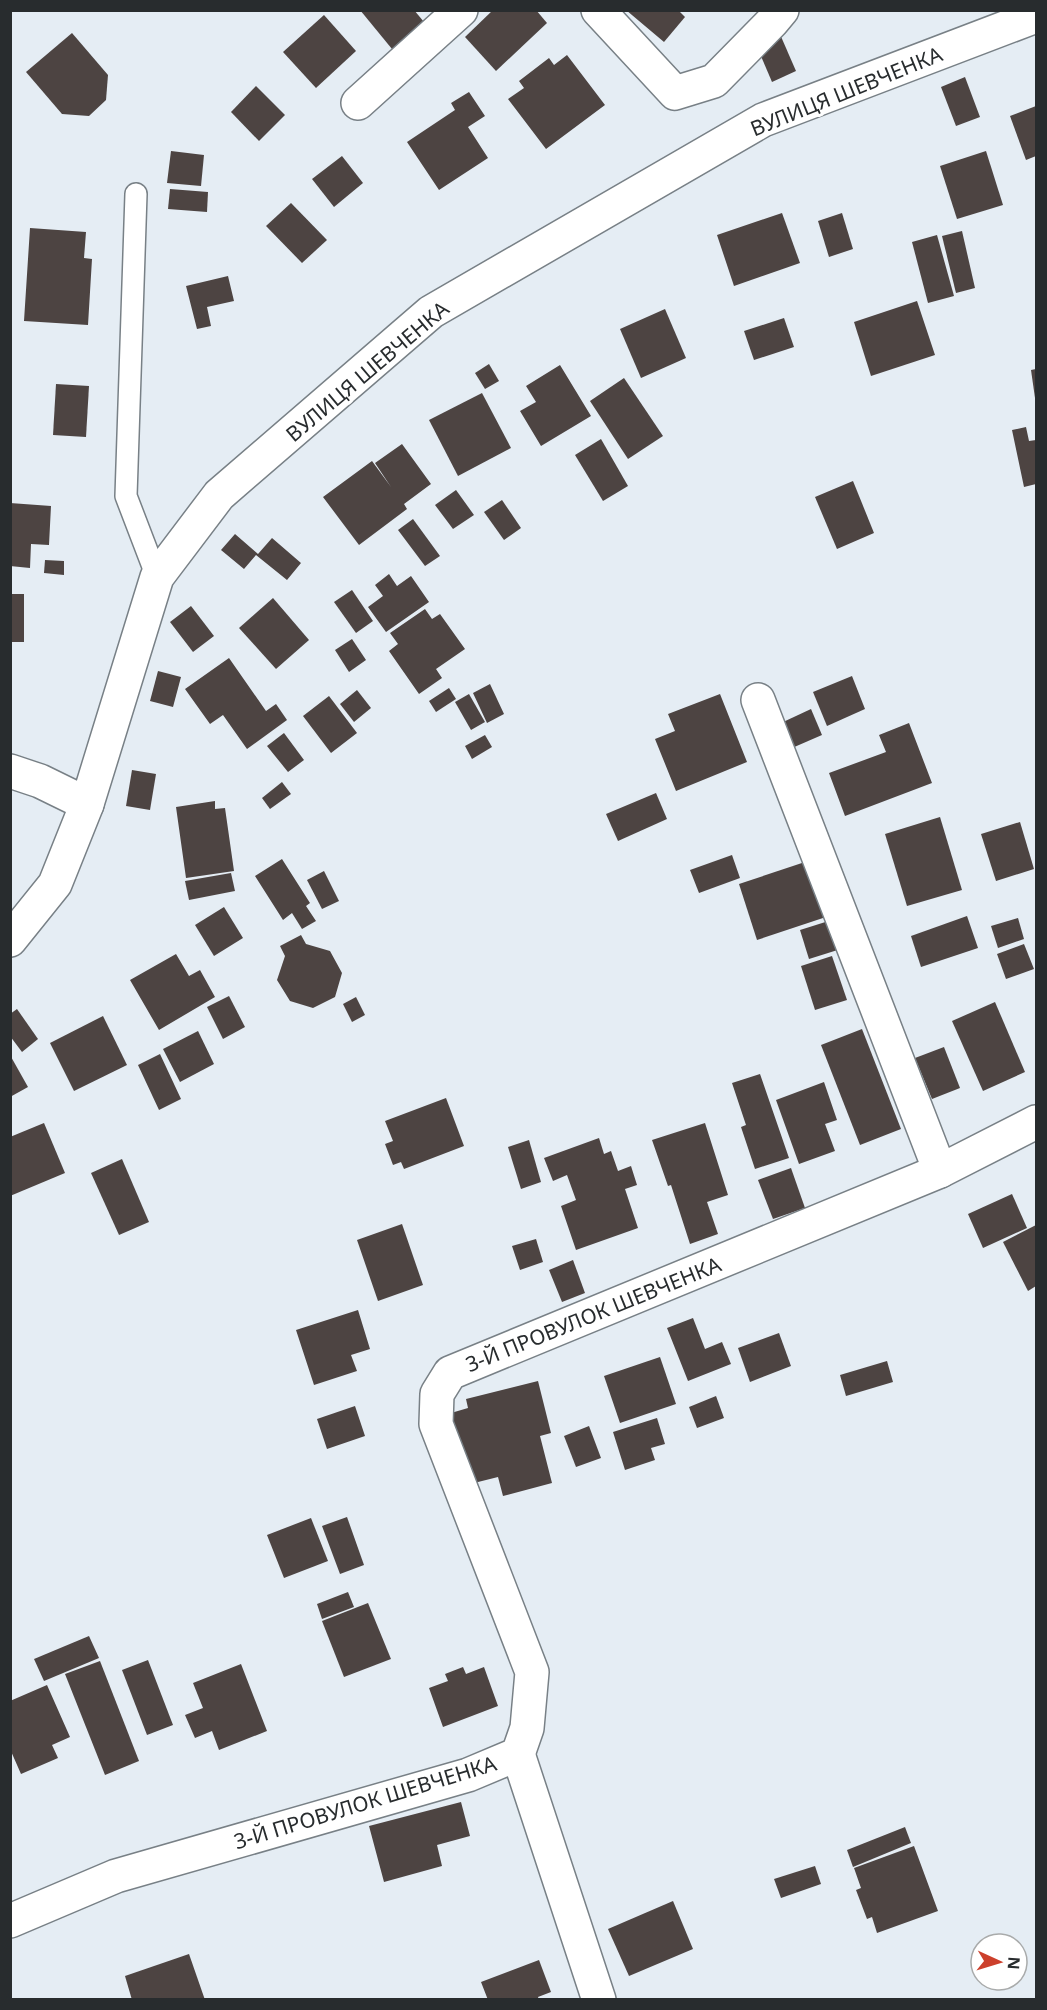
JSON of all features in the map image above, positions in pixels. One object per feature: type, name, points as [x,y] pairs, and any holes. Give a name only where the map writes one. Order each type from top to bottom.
[{"type":"street","points":[[358,103],[461,10]]},
{"type":"street","points":[[598,10],[675,93],[714,81],[782,10]]},
{"type":"street","name":"ВУЛИЦЯ ШЕВЧЕНКА","points":[[10,940],[55,884],[87,804],[157,577],[219,495],[431,312],[763,120],[1036,16]]},
{"type":"street","points":[[758,700],[940,1171]]},
{"type":"street","points":[[10,771],[40,781],[87,804]]},
{"type":"street","name":"3-Й ПРОВУЛОК ШЕВЧЕНКА","points":[[10,1921],[116,1876],[468,1775],[518,1754],[527,1728],[532,1672],[436,1424],[436,1394],[450,1373],[940,1171],[1036,1122]]},
{"type":"street","points":[[518,1754],[599,2000]]},
{"type":"lane","points":[[136,194],[126,496],[157,577]]},
{"type":"building","points":[[360,10],[414,10],[424,22],[392,49]]},
{"type":"building","points":[[493,10],[536,10],[547,23],[496,71],[465,37]]},
{"type":"building","points":[[626,10],[678,10],[685,17],[664,42]]},
{"type":"building","points":[[324,15],[356,51],[316,88],[283,52]]},
{"type":"building","points":[[779,32],[796,71],[772,82],[755,42]]},
{"type":"building","points":[[72,33],[108,75],[106,100],[89,116],[62,114],[26,72]]},
{"type":"building","points":[[567,55],[605,105],[546,149],[508,99],[524,88],[519,81],[549,58],[554,65]]},
{"type":"building","points":[[965,77],[980,117],[956,126],[941,87]]},
{"type":"building","points":[[256,86],[285,115],[259,141],[231,112]]},
{"type":"building","points":[[469,92],[485,116],[468,127],[488,158],[439,190],[407,142],[455,110],[451,103]]},
{"type":"building","points":[[1036,106],[1036,156],[1026,160],[1010,116]]},
{"type":"building","points":[[171,151],[204,155],[201,186],[167,183]]},
{"type":"building","points":[[986,151],[1003,205],[957,219],[940,166]]},
{"type":"building","points":[[342,156],[363,183],[334,207],[312,179]]},
{"type":"building","points":[[170,189],[208,192],[207,212],[168,209]]},
{"type":"building","points":[[291,203],[327,240],[302,263],[266,226]]},
{"type":"building","points":[[782,213],[800,263],[734,286],[717,235]]},
{"type":"building","points":[[842,213],[853,249],[829,257],[818,221]]},
{"type":"building","points":[[30,228],[86,232],[84,258],[92,259],[88,325],[24,321]]},
{"type":"building","points":[[962,231],[975,288],[956,293],[942,236]]},
{"type":"building","points":[[937,235],[954,296],[928,303],[912,242]]},
{"type":"building","points":[[228,276],[234,301],[207,307],[211,326],[197,329],[186,286]]},
{"type":"building","points":[[917,301],[935,355],[871,376],[854,322]]},
{"type":"building","points":[[665,309],[686,358],[641,378],[620,329]]},
{"type":"building","points":[[784,318],[794,347],[754,360],[744,331]]},
{"type":"building","points":[[489,364],[499,381],[485,389],[475,373]]},
{"type":"building","points":[[560,365],[591,416],[541,446],[520,411],[536,402],[526,386]]},
{"type":"building","points":[[1036,369],[1036,398],[1035,398],[1031,370]]},
{"type":"building","points":[[624,378],[663,436],[628,459],[590,401]]},
{"type":"building","points":[[56,384],[89,386],[86,437],[53,435]]},
{"type":"building","points":[[482,393],[511,448],[458,476],[429,420]]},
{"type":"building","points":[[1026,427],[1029,441],[1036,440],[1036,484],[1024,487],[1012,430]]},
{"type":"building","points":[[601,439],[628,486],[603,501],[575,455]]},
{"type":"building","points":[[402,444],[431,484],[404,504],[407,509],[359,545],[323,497],[372,461],[391,487],[375,463]]},
{"type":"building","points":[[853,481],[874,533],[837,549],[815,497]]},
{"type":"building","points":[[456,490],[474,515],[453,529],[435,505]]},
{"type":"building","points":[[502,500],[521,528],[504,540],[484,512]]},
{"type":"building","points":[[10,503],[51,506],[49,545],[31,544],[30,568],[10,566]]},
{"type":"building","points":[[413,519],[440,556],[425,566],[398,530]]},
{"type":"building","points":[[235,534],[258,554],[272,538],[301,563],[287,580],[256,555],[244,569],[221,550]]},
{"type":"building","points":[[45,560],[64,561],[64,575],[44,573]]},
{"type":"building","points":[[389,574],[397,586],[411,576],[429,602],[386,632],[368,607],[383,596],[375,585]]},
{"type":"building","points":[[352,590],[373,621],[356,633],[334,602]]},
{"type":"building","points":[[10,594],[24,594],[24,642],[10,642]]},
{"type":"building","points":[[273,598],[309,640],[276,669],[239,628]]},
{"type":"building","points":[[191,606],[214,636],[193,652],[170,622]]},
{"type":"building","points":[[425,609],[432,619],[440,614],[465,649],[436,669],[442,678],[419,694],[389,651],[398,644],[390,633]]},
{"type":"building","points":[[352,639],[366,660],[349,672],[335,650]]},
{"type":"building","points":[[229,658],[266,711],[276,704],[287,720],[247,749],[223,715],[210,724],[185,689]]},
{"type":"building","points":[[158,671],[181,677],[173,707],[150,701]]},
{"type":"building","points":[[852,676],[865,709],[827,726],[813,692]]},
{"type":"building","points":[[490,684],[504,714],[487,723],[473,693]]},
{"type":"building","points":[[449,688],[456,699],[436,712],[429,701]]},
{"type":"building","points":[[357,690],[371,708],[354,722],[340,704]]},
{"type":"building","points":[[469,694],[485,722],[471,730],[455,702]]},
{"type":"building","points":[[720,694],[747,762],[676,791],[655,739],[675,731],[668,714]]},
{"type":"building","points":[[329,696],[357,733],[331,753],[303,716]]},
{"type":"building","points":[[811,709],[822,735],[792,748],[781,723]]},
{"type":"building","points":[[909,723],[932,783],[845,816],[829,773],[886,752],[879,735]]},
{"type":"building","points":[[284,733],[304,760],[288,772],[267,746]]},
{"type":"building","points":[[485,735],[492,747],[472,759],[465,746]]},
{"type":"building","points":[[132,770],[156,774],[150,810],[126,806]]},
{"type":"building","points":[[282,782],[291,794],[270,809],[262,798]]},
{"type":"building","points":[[656,793],[667,819],[618,841],[606,814]]},
{"type":"building","points":[[215,801],[215,809],[225,808],[234,871],[186,878],[176,807]]},
{"type":"building","points":[[940,817],[962,890],[907,906],[885,834]]},
{"type":"building","points":[[1020,822],[1034,869],[996,881],[981,834]]},
{"type":"building","points":[[732,855],[740,878],[699,893],[690,870]]},
{"type":"building","points":[[282,859],[310,903],[306,906],[316,921],[302,929],[292,913],[283,920],[255,876]]},
{"type":"building","points":[[808,861],[826,917],[757,940],[739,884]]},
{"type":"building","points":[[324,871],[339,901],[322,909],[307,880]]},
{"type":"building","points":[[231,873],[235,891],[189,900],[185,881]]},
{"type":"building","points":[[224,907],[243,938],[214,956],[195,925]]},
{"type":"building","points":[[967,916],[978,948],[921,967],[911,936]]},
{"type":"building","points":[[1018,918],[1024,939],[998,948],[991,926]]},
{"type":"building","points":[[835,919],[844,948],[809,959],[800,930]]},
{"type":"building","points":[[301,935],[306,944],[330,951],[342,973],[335,997],[313,1008],[290,1001],[277,980],[285,956],[280,946]]},
{"type":"building","points":[[1024,944],[1034,969],[1006,979],[997,954]]},
{"type":"building","points":[[176,954],[189,976],[200,970],[215,997],[159,1030],[130,980]]},
{"type":"building","points":[[832,956],[847,1000],[815,1010],[801,966]]},
{"type":"building","points":[[229,996],[245,1027],[223,1039],[207,1007]]},
{"type":"building","points":[[356,997],[365,1015],[352,1022],[343,1004]]},
{"type":"building","points":[[995,1002],[1025,1072],[983,1091],[952,1021]]},
{"type":"building","points":[[17,1009],[38,1039],[22,1052],[10,1036],[10,1014]]},
{"type":"building","points":[[103,1016],[127,1065],[74,1091],[50,1043]]},
{"type":"building","points":[[862,1029],[901,1129],[860,1145],[821,1045]]},
{"type":"building","points":[[198,1031],[214,1064],[180,1082],[163,1049]]},
{"type":"building","points":[[944,1047],[960,1088],[932,1099],[915,1058]]},
{"type":"building","points":[[160,1054],[181,1099],[159,1110],[138,1065]]},
{"type":"building","points":[[10,1055],[28,1087],[10,1097]]},
{"type":"building","points":[[760,1074],[789,1158],[755,1169],[741,1127],[746,1125],[732,1083]]},
{"type":"building","points":[[824,1082],[837,1120],[825,1124],[835,1151],[799,1164],[776,1100]]},
{"type":"building","points":[[446,1098],[464,1146],[404,1169],[401,1162],[393,1165],[385,1144],[393,1141],[385,1121]]},
{"type":"building","points":[[44,1123],[65,1173],[10,1196],[10,1137]]},
{"type":"building","points":[[705,1123],[728,1195],[707,1202],[718,1234],[690,1244],[671,1185],[668,1186],[652,1140]]},
{"type":"building","points":[[599,1138],[604,1154],[611,1151],[618,1171],[631,1166],[637,1185],[625,1189],[638,1228],[576,1250],[561,1206],[576,1200],[567,1175],[553,1181],[544,1158]]},
{"type":"building","points":[[529,1140],[541,1182],[521,1189],[508,1147]]},
{"type":"building","points":[[122,1159],[149,1222],[119,1235],[91,1173]]},
{"type":"building","points":[[791,1168],[805,1208],[773,1219],[758,1180]]},
{"type":"building","points":[[1012,1194],[1027,1228],[983,1248],[968,1214]]},
{"type":"building","points":[[402,1224],[423,1285],[378,1301],[357,1240]]},
{"type":"building","points":[[1036,1225],[1036,1286],[1028,1291],[1003,1242]]},
{"type":"building","points":[[536,1239],[543,1262],[520,1270],[512,1246]]},
{"type":"building","points":[[573,1260],[585,1293],[562,1302],[549,1270]]},
{"type":"building","points":[[358,1310],[370,1349],[351,1355],[357,1371],[314,1385],[296,1330]]},
{"type":"building","points":[[693,1318],[705,1349],[722,1342],[731,1364],[688,1381],[667,1328]]},
{"type":"building","points":[[779,1333],[791,1366],[750,1382],[738,1348]]},
{"type":"building","points":[[660,1357],[676,1404],[620,1423],[604,1376]]},
{"type":"building","points":[[887,1361],[893,1382],[846,1396],[840,1375]]},
{"type":"building","points":[[538,1381],[551,1433],[540,1436],[552,1483],[503,1496],[498,1477],[470,1484],[451,1413],[468,1408],[466,1399]]},
{"type":"building","points":[[716,1396],[724,1418],[697,1428],[689,1407]]},
{"type":"building","points":[[355,1406],[365,1436],[327,1449],[317,1419]]},
{"type":"building","points":[[657,1418],[665,1444],[651,1448],[655,1460],[625,1470],[613,1432]]},
{"type":"building","points":[[589,1426],[601,1458],[576,1467],[564,1436]]},
{"type":"building","points":[[347,1517],[364,1565],[340,1574],[322,1526]]},
{"type":"building","points":[[311,1518],[328,1561],[284,1578],[267,1535]]},
{"type":"building","points":[[348,1592],[354,1607],[322,1619],[317,1604]]},
{"type":"building","points":[[368,1603],[391,1659],[344,1677],[322,1621]]},
{"type":"building","points":[[89,1636],[99,1658],[44,1681],[34,1659]]},
{"type":"building","points":[[148,1660],[173,1725],[147,1735],[122,1670]]},
{"type":"building","points":[[100,1661],[139,1761],[105,1775],[65,1674]]},
{"type":"building","points":[[241,1664],[267,1731],[219,1750],[212,1731],[195,1738],[185,1715],[203,1708],[193,1683]]},
{"type":"building","points":[[463,1667],[466,1674],[484,1667],[498,1706],[443,1727],[429,1688],[448,1681],[445,1674]]},
{"type":"building","points":[[47,1685],[70,1737],[52,1745],[58,1758],[21,1774],[10,1749],[10,1701]]},
{"type":"building","points":[[461,1802],[470,1836],[437,1845],[442,1866],[384,1882],[369,1826]]},
{"type":"building","points":[[905,1827],[911,1843],[853,1867],[847,1850]]},
{"type":"building","points":[[914,1846],[938,1911],[877,1933],[872,1917],[867,1919],[856,1890],[861,1888],[854,1868]]},
{"type":"building","points":[[815,1866],[821,1884],[781,1898],[774,1879]]},
{"type":"building","points":[[673,1901],[693,1949],[629,1976],[608,1929]]},
{"type":"building","points":[[189,1954],[205,2000],[132,2000],[125,1976]]},
{"type":"building","points":[[539,1960],[551,1992],[538,1997],[539,2000],[488,2000],[481,1982]]}]
